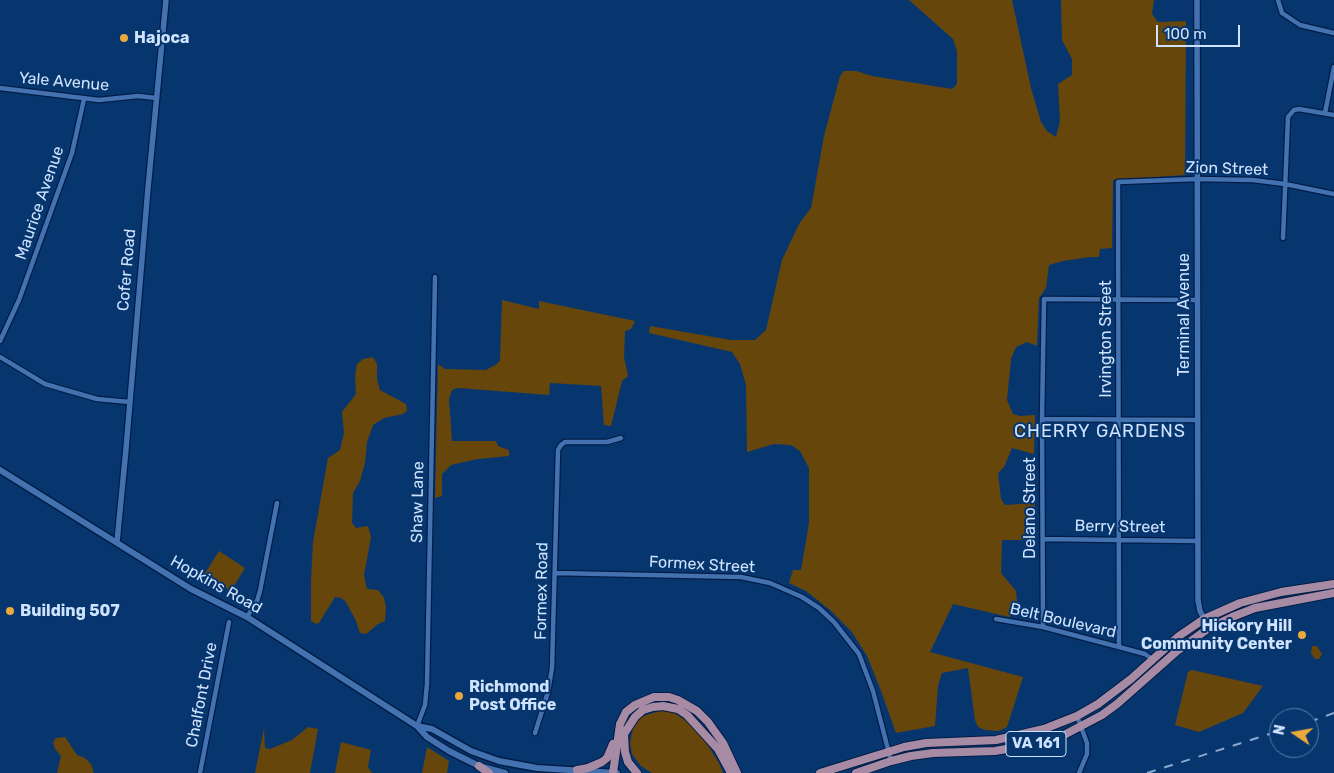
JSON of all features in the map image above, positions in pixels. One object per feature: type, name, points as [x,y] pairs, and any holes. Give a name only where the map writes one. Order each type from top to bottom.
[{"type":"main road","name":"Hopkins Road","points":[[0,470],[191,589],[247,617],[417,726],[426,737],[449,751],[479,766],[505,773]]},
{"type":"main road","name":"VA 161","points":[[820,773],[889,750],[926,743],[996,740],[1044,729],[1077,716],[1114,693],[1179,636],[1204,619],[1240,603],[1281,592],[1334,584]]},
{"type":"main road","points":[[1305,588],[1322,595]]},
{"type":"main road","name":"VA 161","points":[[856,773],[891,761],[933,753],[995,751],[1022,747],[1062,736],[1118,704],[1177,650],[1209,628],[1255,608],[1334,593]]},
{"type":"main road","points":[[577,770],[597,765],[607,758],[626,712],[635,705],[654,697],[669,697],[687,704],[708,722],[723,743],[739,773]]},
{"type":"main road","points":[[638,773],[628,762],[625,752],[624,734],[634,717],[643,710],[653,707],[671,707],[687,715],[710,738],[723,757],[729,773]]},
{"type":"main road","name":"Hopkins Road","points":[[417,726],[432,728],[471,751],[499,761],[537,768],[614,773]]},
{"type":"main road","points":[[614,773],[618,730]]},
{"type":"main road","points":[[479,766],[489,773]]},
{"type":"street","name":"Cofer Road","points":[[117,542],[166,0]]},
{"type":"street","name":"Terminal Avenue","points":[[1197,0],[1198,600],[1209,628]]},
{"type":"street","points":[[1278,0],[1282,13],[1300,25],[1334,33]]},
{"type":"street","points":[[1325,113],[1334,67]]},
{"type":"street","name":"Yale Avenue","points":[[0,90],[6,89],[100,100],[138,96],[156,98]]},
{"type":"street","name":"Maurice Avenue","points":[[0,341],[19,300],[72,153],[84,99]]},
{"type":"street","points":[[1283,238],[1288,117],[1290,113],[1299,109],[1334,115]]},
{"type":"street","name":"Zion Street","points":[[1118,182],[1197,179],[1253,180],[1285,184],[1334,194]]},
{"type":"street","name":"Irvington Street","points":[[1118,182],[1119,647]]},
{"type":"street","name":"Shaw Lane","points":[[417,726],[425,705],[427,684],[435,278]]},
{"type":"street","name":"Delano Street","points":[[1042,627],[1044,299],[1119,300]]},
{"type":"street","points":[[1119,300],[1197,300]]},
{"type":"street","points":[[0,357],[45,384],[96,399],[130,402]]},
{"type":"street","points":[[1042,419],[1198,420]]},
{"type":"street","name":"Formex Road","points":[[535,733],[548,692],[552,668],[557,455],[559,447],[562,443],[568,442],[607,442],[621,438]]},
{"type":"street","points":[[247,617],[260,591],[277,503]]},
{"type":"street","name":"Berry Street","points":[[1043,539],[1197,541]]},
{"type":"street","name":"Formex Street","points":[[555,573],[741,577],[776,585],[802,597],[819,608],[834,622],[859,654],[873,691],[891,761]]},
{"type":"street","name":"Belt Boulevard","points":[[996,619],[1042,627],[1145,654],[1152,659]]},
{"type":"street","name":"Chalfont Drive","points":[[200,773],[229,622]]},
{"type":"street","points":[[1077,716],[1087,743],[1087,754],[1079,773]]},
{"type":"shaded area","points":[[909,0],[1012,0],[1031,88],[1041,122],[1047,131],[1056,137],[1060,121],[1058,84],[1072,75],[1072,59],[1062,40],[1061,0],[1154,0],[1152,14],[1158,22],[1186,21],[1185,175],[1113,180],[1112,248],[1100,249],[1099,257],[1063,261],[1049,265],[1046,288],[1039,298],[1037,346],[1027,342],[1016,347],[1011,359],[1007,400],[1013,414],[1020,416],[1035,415],[1034,454],[1012,448],[1004,467],[998,473],[1001,499],[1005,505],[1035,503],[1033,540],[1002,540],[1001,573],[1016,591],[1017,602],[1014,613],[1009,617],[953,604],[930,652],[1023,677],[1007,727],[999,731],[985,730],[978,727],[975,720],[968,668],[942,673],[938,686],[935,726],[896,733],[867,656],[852,632],[830,610],[806,591],[789,583],[793,570],[801,570],[809,523],[809,468],[800,451],[791,445],[774,444],[747,452],[746,385],[740,364],[732,352],[649,333],[650,326],[731,340],[755,340],[766,330],[782,260],[799,224],[811,208],[824,136],[840,76],[844,71],[856,71],[872,76],[952,89],[957,84],[957,51],[953,39]]},
{"type":"shaded area","points":[[502,300],[539,309],[539,301],[635,321],[631,329],[625,331],[624,357],[628,376],[622,381],[611,426],[604,425],[601,386],[550,383],[549,395],[458,388],[452,390],[449,399],[452,441],[496,441],[498,446],[509,450],[509,456],[478,459],[451,465],[442,474],[442,496],[435,498],[438,364],[445,369],[486,370],[497,364],[500,360]]},
{"type":"shaded area","points":[[373,357],[377,364],[377,379],[380,390],[406,404],[407,411],[403,414],[384,418],[373,425],[367,442],[365,463],[360,481],[353,493],[352,523],[356,528],[368,526],[371,537],[364,575],[367,589],[378,590],[384,598],[386,607],[385,621],[366,634],[360,633],[346,602],[341,598],[335,597],[319,623],[316,624],[311,621],[311,581],[313,542],[328,458],[340,450],[344,433],[342,412],[356,394],[355,376],[357,364],[363,359]]},
{"type":"shaded area","points":[[219,551],[245,568],[231,591],[204,575]]},
{"type":"shaded area","points":[[1312,646],[1317,646],[1322,654],[1319,659],[1315,659],[1311,653]]},
{"type":"shaded area","points":[[1192,670],[1263,686],[1243,713],[1199,732],[1175,725],[1188,672]]},
{"type":"shaded area","points":[[660,711],[675,713],[689,723],[702,736],[723,773],[652,773],[641,766],[632,754],[630,743],[633,728],[640,717]]},
{"type":"shaded area","points":[[308,727],[318,729],[310,773],[255,773],[264,728],[265,748],[270,749],[292,740]]},
{"type":"shaded area","points":[[65,737],[77,755],[85,758],[91,764],[94,773],[57,773],[61,756],[55,749],[53,742],[56,738]]},
{"type":"shaded area","points":[[341,742],[371,750],[368,767],[372,773],[335,773]]},
{"type":"shaded area","points":[[427,747],[449,761],[447,773],[422,773]]},
{"type":"railway","points":[[1319,718],[1334,713]]},
{"type":"railway","points":[[1147,773],[1269,734]]},
{"type":"place","name":"Hajoca","points":[[124,38]]},
{"type":"place","name":"Building 507","points":[[10,611]]},
{"type":"place","name":"Hickory Hill Community Center","points":[[1302,635]]},
{"type":"place","name":"Richmond Post Office","points":[[459,696]]},
{"type":"district","name":"CHERRY GARDENS","points":[[1100,432]]}]
